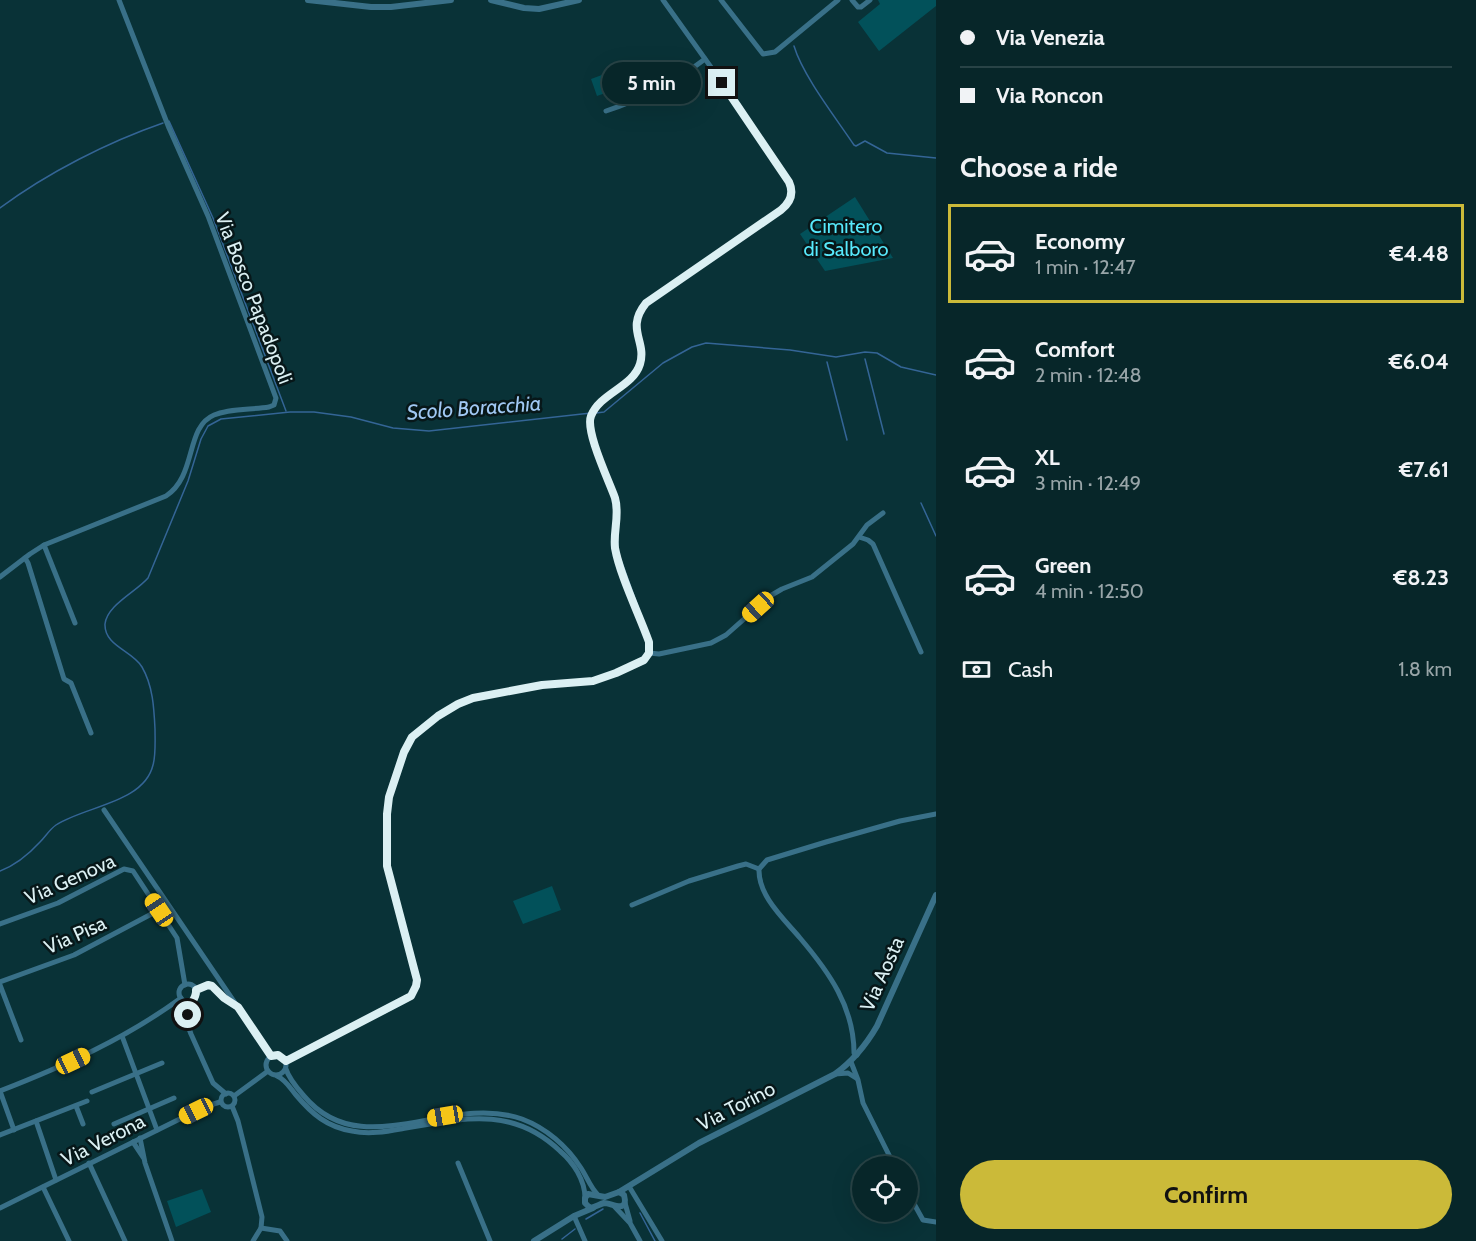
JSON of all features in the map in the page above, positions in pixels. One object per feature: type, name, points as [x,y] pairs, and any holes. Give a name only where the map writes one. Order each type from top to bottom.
[{"type":"street","name":"Via Bosco Papadopoli","points":[[0,577],[44,545],[166,496],[180,485],[196,434],[205,420],[218,413],[269,407],[274,405],[276,398],[208,216],[169,128],[119,0]]},
{"type":"street","points":[[308,0],[371,7],[451,0]]},
{"type":"street","points":[[491,0],[531,9],[555,7],[579,0]]},
{"type":"street","points":[[286,1061],[404,1001],[411,996],[416,986],[416,975],[387,866],[389,797],[404,752],[412,737],[438,716],[466,700],[542,685],[599,680],[644,660],[649,653],[649,642],[617,554],[615,500],[591,434],[589,420],[592,412],[638,370],[641,354],[636,325],[646,303],[781,210],[791,198],[792,188],[663,0]]},
{"type":"street","points":[[721,0],[763,54],[775,52],[838,0]]},
{"type":"street","points":[[852,0],[861,8],[870,0]]},
{"type":"street","points":[[606,111],[644,97],[688,73],[705,59]]},
{"type":"street","points":[[649,653],[659,654],[701,645],[726,635],[770,596],[812,577],[883,513]]},
{"type":"street","points":[[859,537],[873,544],[921,652]]},
{"type":"street","points":[[44,545],[75,623]]},
{"type":"street","points":[[25,558],[64,680],[71,683],[91,733]]},
{"type":"street","points":[[104,810],[271,1056]]},
{"type":"street","points":[[759,869],[767,861],[826,842],[894,822],[936,814]]},
{"type":"street","points":[[632,905],[689,881],[738,866],[746,864],[759,869]]},
{"type":"street","name":"Via Genova","points":[[0,924],[58,903],[124,868],[133,871],[177,938],[185,985]]},
{"type":"street","points":[[759,869],[761,883],[770,901],[837,987],[849,1014],[854,1053],[857,1055]]},
{"type":"street","name":"Via Aosta","points":[[850,1062],[877,1026],[936,895]]},
{"type":"street","name":"Via Pisa","points":[[0,983],[74,955],[159,910]]},
{"type":"street","points":[[0,983],[21,1040]]},
{"type":"street","points":[[192,1001],[187,1002],[181,998],[180,990],[185,985],[190,985],[196,990]]},
{"type":"street","points":[[196,990],[208,985],[212,986],[238,1007]]},
{"type":"street","points":[[196,990],[195,997],[188,1005],[189,1030],[213,1083],[226,1094],[234,1096]]},
{"type":"street","points":[[14,1130],[0,1091],[62,1066],[122,1036],[181,998]]},
{"type":"street","points":[[122,1036],[157,1130]]},
{"type":"street","points":[[286,1061],[278,1055],[271,1056],[266,1063],[268,1071],[285,1080],[304,1104],[319,1118],[335,1127],[354,1132],[390,1131],[481,1117],[521,1125],[540,1134],[563,1153],[579,1174],[588,1207],[593,1208]]},
{"type":"street","points":[[286,1061],[289,1077],[322,1114],[337,1122],[355,1127],[390,1126],[481,1112],[522,1120],[543,1130],[564,1147],[598,1195]]},
{"type":"street","points":[[850,1062],[858,1080],[863,1103],[889,1156]]},
{"type":"street","name":"Via Torino","points":[[619,1192],[716,1134],[835,1074],[850,1062]]},
{"type":"street","points":[[92,1092],[162,1063]]},
{"type":"street","points":[[277,1076],[286,1069]]},
{"type":"street","points":[[234,1096],[268,1071]]},
{"type":"street","points":[[835,1074],[848,1073],[858,1080]]},
{"type":"street","points":[[226,1094],[221,1097],[220,1102],[226,1107],[232,1106]]},
{"type":"street","points":[[232,1106],[235,1102],[234,1096]]},
{"type":"street","points":[[114,1124],[174,1098]]},
{"type":"street","points":[[0,1135],[87,1101]]},
{"type":"street","name":"Via Verona","points":[[0,1208],[204,1107],[220,1102]]},
{"type":"street","points":[[76,1106],[83,1124]]},
{"type":"street","points":[[232,1106],[257,1190],[262,1217],[261,1228],[253,1241]]},
{"type":"street","points":[[36,1121],[56,1180]]},
{"type":"street","points":[[140,1138],[143,1157],[172,1241]]},
{"type":"street","points":[[133,1142],[143,1157]]},
{"type":"street","points":[[458,1162],[490,1241]]},
{"type":"street","points":[[89,1163],[125,1241]]},
{"type":"street","name":"Via Torino","points":[[625,1200],[636,1180]]},
{"type":"street","points":[[43,1187],[69,1241]]},
{"type":"street","points":[[630,1188],[662,1241]]},
{"type":"street","points":[[574,1216],[591,1194],[605,1197],[619,1192],[625,1200],[630,1222],[640,1241]]},
{"type":"street","points":[[534,1241],[574,1216],[602,1203],[621,1206],[625,1200]]},
{"type":"street","points":[[614,1206],[630,1222]]},
{"type":"street","points":[[918,1211],[923,1220],[936,1222]]},
{"type":"street","points":[[574,1216],[585,1241]]},
{"type":"street","points":[[261,1228],[280,1232],[287,1241]]},
{"type":"green space","points":[[878,0],[936,0],[936,6],[879,51],[858,22],[880,4]]},
{"type":"green space","points":[[618,69],[629,98],[625,99],[623,93],[619,95],[617,89],[597,96],[591,79]]},
{"type":"green space","name":"Cimitero di Salboro","points":[[855,197],[893,258],[825,271],[800,234]]},
{"type":"green space","points":[[552,886],[561,910],[523,924],[513,901]]},
{"type":"green space","points":[[202,1189],[211,1212],[176,1227],[167,1201]]},
{"type":"waterway","points":[[794,46],[812,83],[854,145],[865,141],[887,153],[936,158]]},
{"type":"waterway","points":[[169,121],[213,218],[286,411]]},
{"type":"waterway","points":[[0,208],[78,160],[121,139],[163,123]]},
{"type":"waterway","name":"Scolo Boracchia","points":[[596,413],[604,412],[663,363],[692,347],[706,343],[790,350],[836,357],[865,352],[877,353],[901,367],[936,375]]},
{"type":"waterway","points":[[865,359],[884,434]]},
{"type":"waterway","points":[[827,362],[847,440]]},
{"type":"waterway","name":"Scolo Boracchia","points":[[0,871],[27,855],[56,825],[126,796],[147,778],[153,765],[155,752],[151,689],[138,661],[109,638],[105,624],[116,605],[148,578],[208,426],[221,419],[290,412],[314,412],[351,417],[393,428],[429,431],[591,413]]},
{"type":"waterway","points":[[921,503],[936,536]]},
{"type":"waterway","points":[[586,1219],[603,1209]]},
{"type":"waterway","points":[[640,1213],[655,1241]]},
{"type":"waterway","points":[[562,1239],[575,1229]]},
{"type":"route","points":[[188,1015],[188,1005],[195,997],[196,990],[208,985],[216,987],[224,998],[238,1007],[271,1056],[278,1055],[286,1061],[411,996],[417,980],[388,873],[387,805],[390,790],[412,737],[438,716],[473,698],[542,685],[593,681],[605,678],[647,657],[649,642],[616,549],[615,500],[591,434],[589,420],[597,406],[632,377],[640,366],[641,354],[636,325],[640,311],[646,303],[781,210],[791,198],[792,188],[789,182],[722,83]]}]
